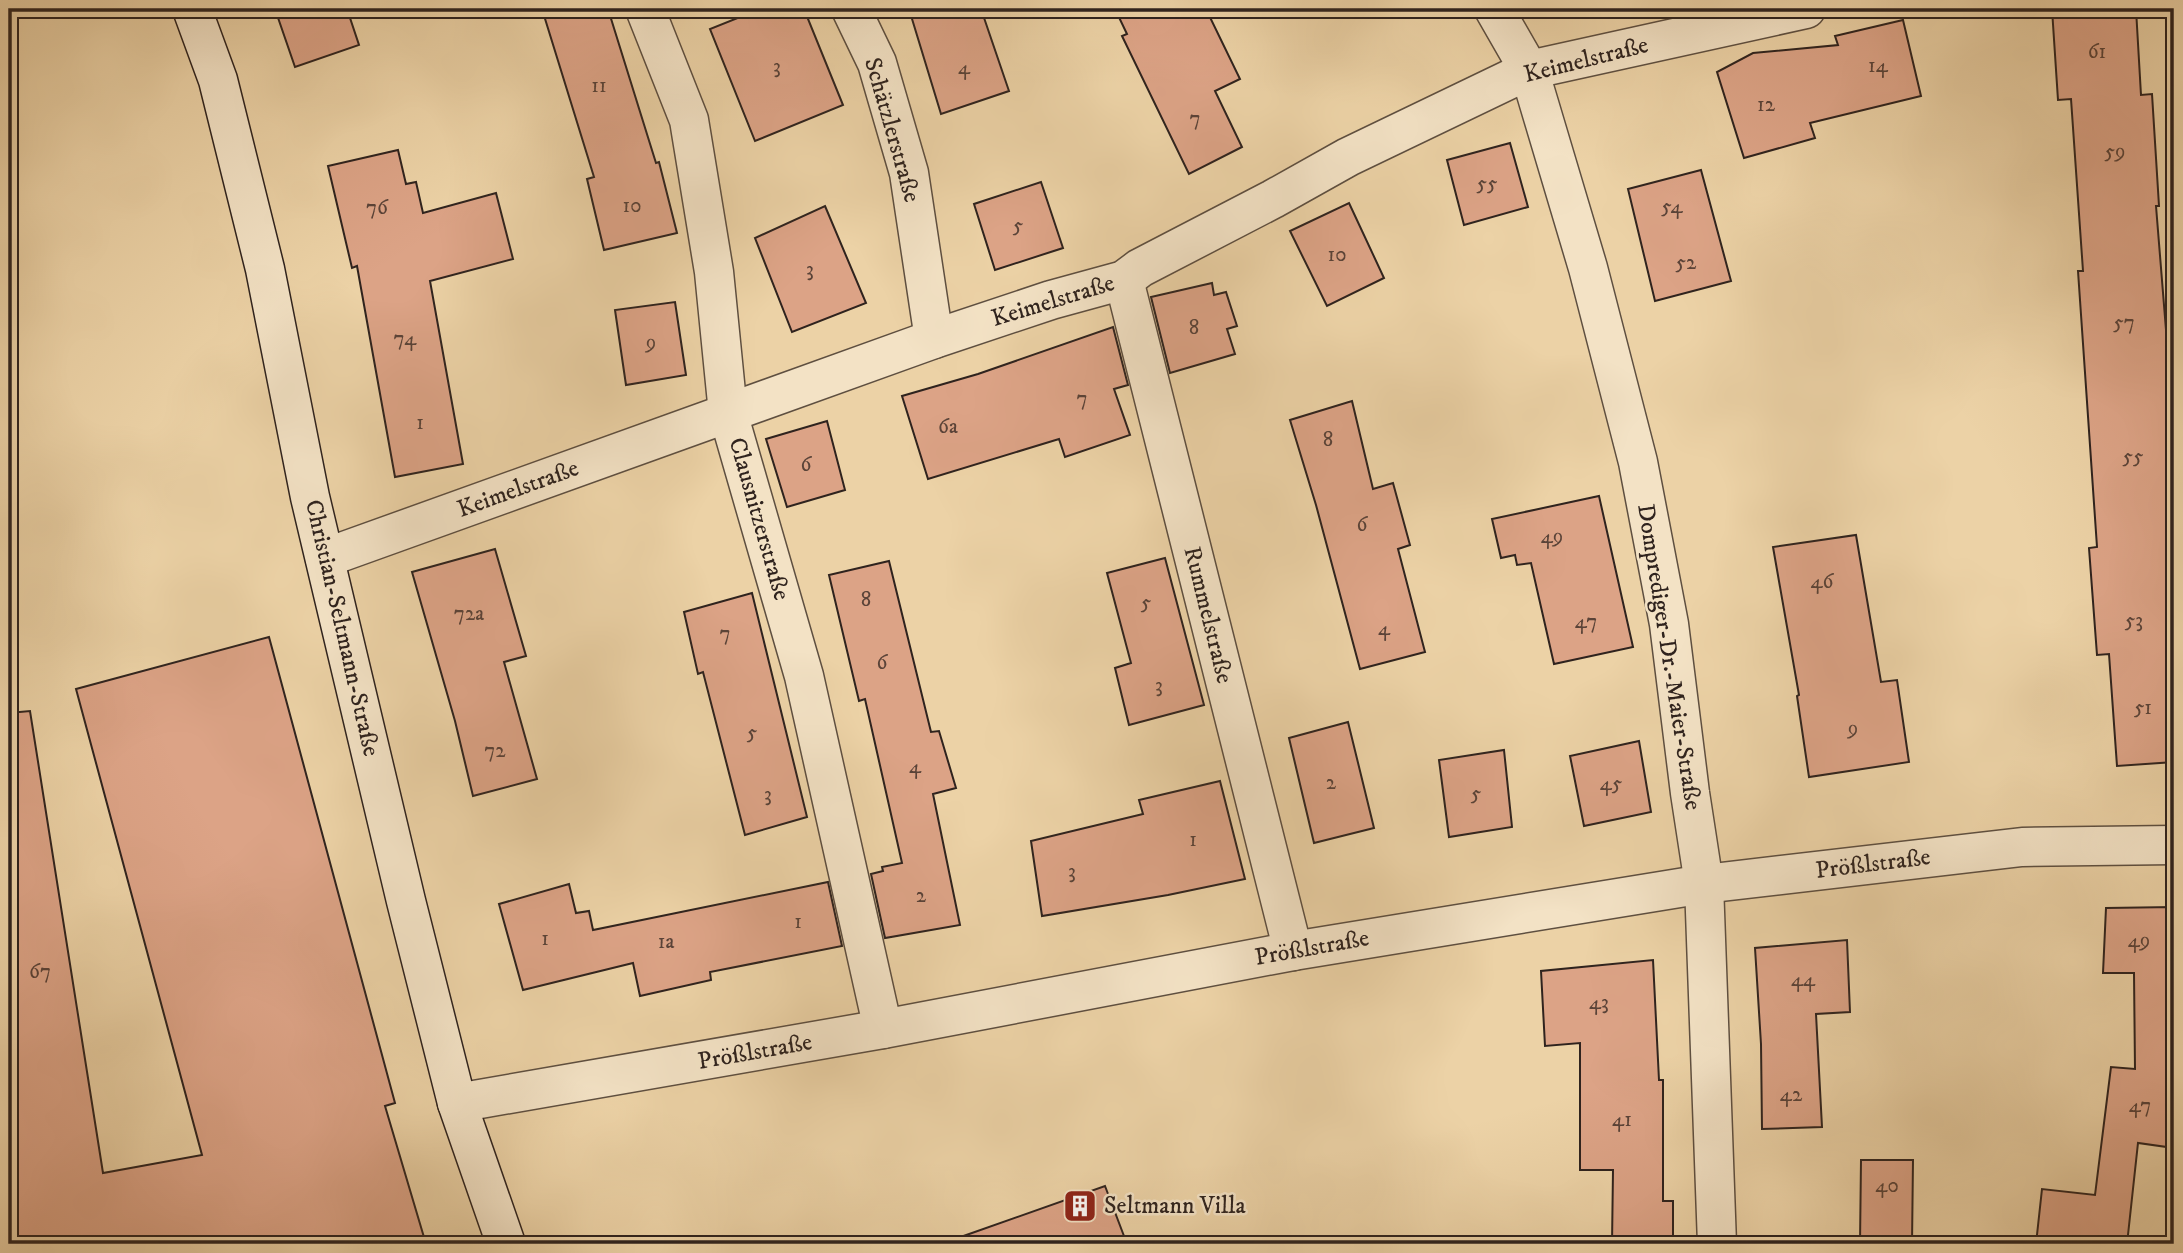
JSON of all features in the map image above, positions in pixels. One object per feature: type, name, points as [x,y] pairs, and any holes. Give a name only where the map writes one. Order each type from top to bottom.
[{"type":"street","name":"Christian-Seltmann-Straße","points":[[192,9],[218,80],[265,269],[310,497],[457,1103],[506,1244]]},
{"type":"street","name":"Clausnitzerstraße","points":[[645,9],[689,120],[714,272],[728,413],[804,676],[883,1029]]},
{"type":"street","name":"Schätzlerstraße","points":[[851,9],[877,63],[909,173],[934,339]]},
{"type":"street","name":"Domprediger-Dr.-Maier-Straße","points":[[1494,9],[1529,70],[1588,268],[1638,462],[1669,624],[1704,884],[1717,1244]]},
{"type":"street","name":"Keimelstraße","points":[[325,558],[934,339],[1051,300],[1124,280],[1140,268],[1348,157],[1529,70],[1806,9]]},
{"type":"street","name":"Rummelstraße","points":[[1124,280],[1293,951]]},
{"type":"street","name":"Prößlstraße","points":[[457,1103],[883,1029],[1293,951],[1704,884],[2022,847],[2174,845]]},
{"type":"building","points":[[275,9],[347,9],[359,45],[295,67]]},
{"type":"building","points":[[542,9],[608,9],[656,163],[659,162],[677,233],[604,250],[587,179],[594,177]]},
{"type":"building","points":[[760,9],[804,9],[843,105],[755,141],[710,29]]},
{"type":"building","points":[[909,9],[981,9],[1009,91],[941,114]]},
{"type":"building","points":[[1115,9],[1206,9],[1240,79],[1215,91],[1242,147],[1189,174],[1122,36],[1127,34]]},
{"type":"building","points":[[2052,9],[2136,9],[2141,95],[2152,94],[2159,206],[2156,206],[2174,429],[2174,485],[2166,486],[2174,592],[2174,762],[2117,766],[2109,654],[2097,655],[2089,548],[2097,547],[2078,271],[2083,271],[2071,99],[2058,100]]},
{"type":"building","points":[[1903,20],[1921,96],[1810,123],[1815,138],[1744,158],[1717,72],[1753,53],[1838,45],[1835,36]]},
{"type":"building","points":[[1510,143],[1528,207],[1464,225],[1447,160]]},
{"type":"building","points":[[398,150],[406,184],[416,182],[423,213],[496,193],[513,259],[430,281],[463,464],[395,477],[357,266],[352,268],[328,166]]},
{"type":"building","points":[[1701,170],[1731,281],[1655,301],[1628,189]]},
{"type":"building","points":[[1041,182],[1063,248],[995,270],[974,204]]},
{"type":"building","points":[[1349,203],[1384,278],[1327,306],[1290,231]]},
{"type":"building","points":[[825,206],[866,303],[792,332],[755,238]]},
{"type":"building","points":[[1212,283],[1214,295],[1226,292],[1237,326],[1227,329],[1235,354],[1170,373],[1151,297]]},
{"type":"building","points":[[675,302],[686,375],[626,385],[615,310]]},
{"type":"building","points":[[1113,327],[1128,385],[1114,389],[1130,435],[1065,457],[1059,439],[928,479],[902,396],[978,374]]},
{"type":"building","points":[[1352,401],[1373,489],[1393,483],[1410,545],[1398,549],[1425,652],[1360,669],[1290,420]]},
{"type":"building","points":[[827,421],[845,490],[787,507],[766,439]]},
{"type":"building","points":[[1599,496],[1633,647],[1554,664],[1531,563],[1517,565],[1515,555],[1501,558],[1492,519]]},
{"type":"building","points":[[1856,535],[1881,682],[1897,680],[1909,762],[1809,777],[1797,696],[1799,695],[1773,547]]},
{"type":"building","points":[[495,549],[526,656],[504,662],[537,779],[473,796],[455,721],[412,572]]},
{"type":"building","points":[[1165,558],[1204,705],[1129,725],[1115,668],[1131,663],[1107,573]]},
{"type":"building","points":[[889,561],[931,732],[939,731],[956,788],[933,794],[960,925],[885,938],[871,874],[883,871],[882,867],[902,863],[865,699],[859,701],[829,575]]},
{"type":"building","points":[[752,593],[807,817],[745,835],[703,672],[698,674],[684,612]]},
{"type":"building","points":[[269,637],[395,1103],[385,1106],[426,1244],[9,1244],[9,713],[30,711],[103,1173],[202,1155],[76,689]]},
{"type":"building","points":[[1348,722],[1374,828],[1314,843],[1289,738]]},
{"type":"building","points":[[1639,741],[1651,812],[1584,826],[1570,756]]},
{"type":"building","points":[[1504,750],[1512,827],[1449,837],[1439,760]]},
{"type":"building","points":[[1220,781],[1245,879],[1042,916],[1031,841],[1143,814],[1139,800]]},
{"type":"building","points":[[828,882],[842,946],[710,972],[711,980],[640,996],[633,963],[523,990],[499,904],[569,884],[576,913],[589,911],[593,930]]},
{"type":"building","points":[[2174,907],[2174,1148],[2138,1143],[2127,1244],[2036,1244],[2042,1189],[2095,1195],[2111,1067],[2135,1069],[2134,973],[2103,973],[2106,908]]},
{"type":"building","points":[[1847,940],[1850,1012],[1816,1014],[1822,1127],[1762,1129],[1761,1044],[1755,948]]},
{"type":"building","points":[[1653,960],[1659,1080],[1663,1080],[1663,1201],[1673,1201],[1673,1244],[1612,1244],[1613,1170],[1580,1170],[1580,1043],[1545,1046],[1541,971]]},
{"type":"building","points":[[1861,1160],[1913,1160],[1912,1244],[1860,1244]]},
{"type":"building","name":"Seltmann Villa","points":[[1105,1186],[1127,1244],[956,1244],[955,1239]]},
{"type":"place","name":"Seltmann Villa","points":[[1080,1206]]}]
